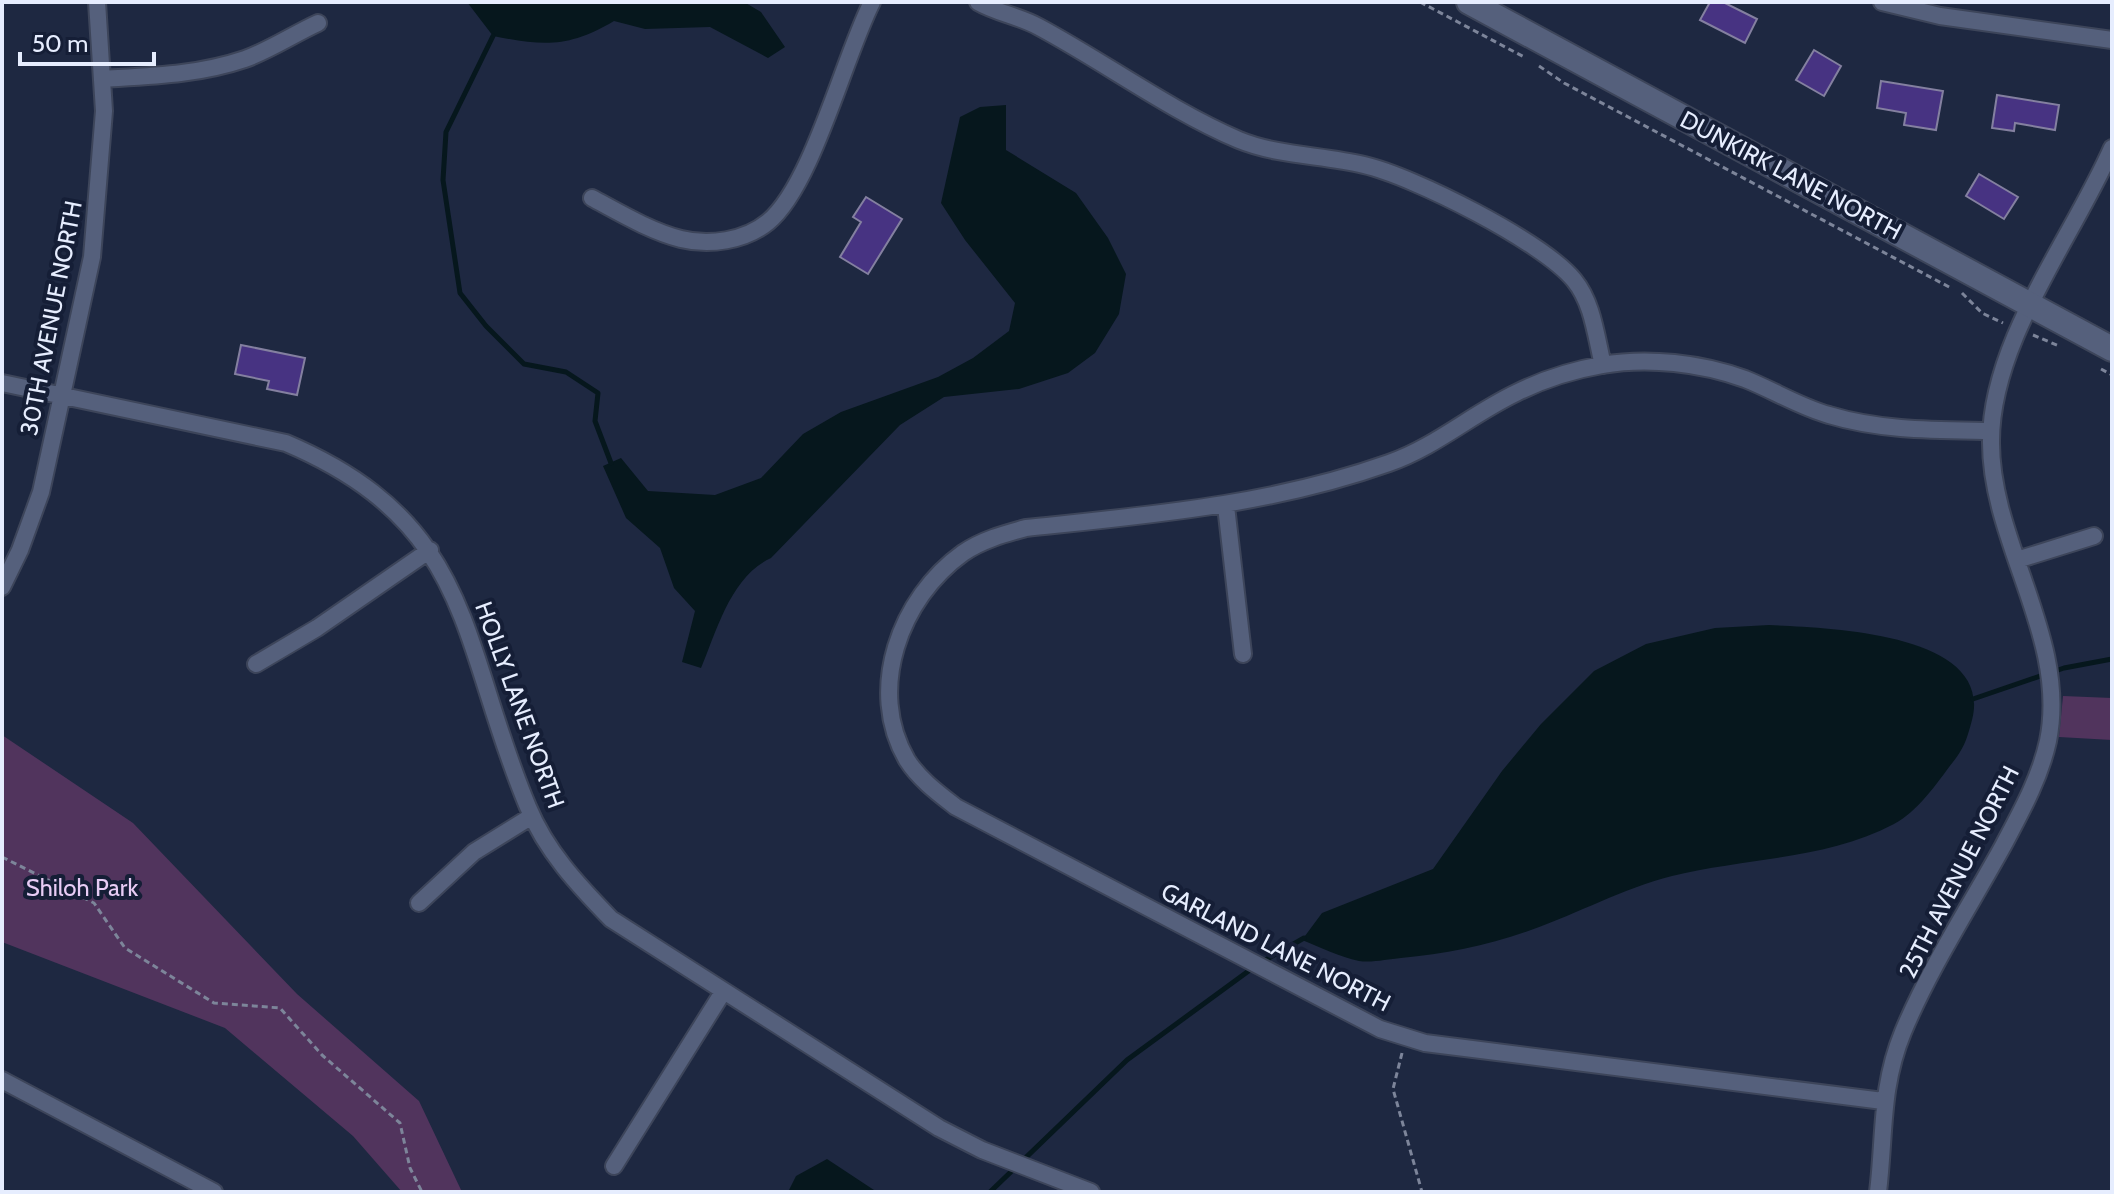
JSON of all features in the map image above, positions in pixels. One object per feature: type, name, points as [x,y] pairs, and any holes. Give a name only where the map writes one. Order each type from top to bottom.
[{"type":"street","name":"30TH AVENUE NORTH","points":[[2,587],[20,550],[41,492],[93,243],[100,185],[102,79],[97,2]]},
{"type":"street","points":[[592,198],[655,230],[682,239],[712,243],[741,237],[767,223],[783,206],[803,171],[872,2]]},
{"type":"street","points":[[978,2],[1037,26],[1241,141],[1281,152],[1365,165],[1405,178],[1534,248],[1557,262],[1576,282],[1589,308],[1603,365]]},
{"type":"street","name":"DUNKIRK LANE NORTH","points":[[1469,2],[2032,305],[2106,358]]},
{"type":"street","points":[[1882,2],[1940,16],[2112,40]]},
{"type":"street","points":[[102,79],[173,75],[212,69],[248,58],[318,23]]},
{"type":"street","name":"25TH AVENUE NORTH","points":[[1878,1192],[1883,1101],[1904,1029],[2023,807],[2048,739],[2051,704],[2047,667],[1994,480],[1991,431],[2001,370],[2112,148]]},
{"type":"street","points":[[1243,654],[1226,506],[1391,462],[1433,443],[1514,394],[1557,377],[1603,365],[1650,362],[1697,366],[1743,378],[1825,415],[1868,425],[1991,431]]},
{"type":"street","name":"HOLLY LANE NORTH","points":[[2,383],[286,443],[329,461],[368,487],[430,550],[455,596],[472,638],[532,816],[577,885],[611,919],[939,1128],[982,1150],[1091,1192]]},
{"type":"street","name":"GARLAND LANE NORTH","points":[[1226,506],[1026,528],[995,536],[965,551],[940,571],[904,625],[889,677],[888,707],[894,734],[909,762],[930,787],[956,807],[1336,1008],[1406,1037],[1425,1043],[1883,1101]]},
{"type":"street","points":[[2017,560],[2094,536]]},
{"type":"street","points":[[256,664],[317,628],[430,550]]},
{"type":"street","points":[[419,903],[474,852],[532,816]]},
{"type":"street","points":[[614,1166],[723,992]]},
{"type":"street","points":[[2,1080],[214,1192]]},
{"type":"path","points":[[1420,2],[1542,67],[1564,83],[1960,291],[1982,313],[2062,347]]},
{"type":"path","points":[[2106,358],[2112,375]]},
{"type":"path","points":[[2,857],[94,903],[125,948],[214,1003],[280,1008],[322,1055],[400,1123],[410,1168],[422,1192]]},
{"type":"path","points":[[1406,1037],[1393,1089],[1422,1192]]},
{"type":"green space","points":[[2063,696],[2112,698],[2112,740],[2059,737]]},
{"type":"green space","name":"Shiloh Park","points":[[2,735],[133,823],[297,994],[419,1101],[462,1192],[402,1192],[353,1136],[225,1028],[2,942]]},
{"type":"shaded area","points":[[467,2],[744,2],[761,12],[785,47],[768,58],[710,27],[645,29],[614,21],[569,40],[527,42],[493,36]]},
{"type":"shaded area","points":[[1006,105],[1006,150],[1076,193],[1108,238],[1126,274],[1119,314],[1095,353],[1068,373],[1019,389],[944,397],[900,425],[771,558],[745,577],[727,606],[701,668],[682,662],[695,611],[674,588],[660,548],[626,518],[603,466],[621,458],[648,491],[715,495],[761,478],[803,434],[841,412],[938,377],[973,358],[1009,331],[1015,303],[965,240],[941,203],[960,117],[980,107]]},
{"type":"shaded area","points":[[1769,625],[1863,633],[1899,640],[1932,652],[1958,668],[1972,690],[1972,720],[1966,740],[1936,785],[1903,818],[1868,836],[1841,845],[1654,881],[1531,930],[1467,948],[1359,961],[1302,940],[1322,913],[1433,869],[1502,771],[1541,724],[1594,671],[1646,644],[1715,628]]},
{"type":"shaded area","points":[[827,1159],[877,1192],[788,1192],[796,1176]]},
{"type":"building","points":[[1710,2],[1723,2],[1757,19],[1745,43],[1700,20]]},
{"type":"building","points":[[1814,50],[1841,66],[1824,96],[1796,80]]},
{"type":"building","points":[[1881,81],[1943,91],[1936,130],[1904,125],[1906,113],[1877,108]]},
{"type":"building","points":[[1997,95],[2059,105],[2055,130],[2015,123],[2014,131],[1992,128]]},
{"type":"building","points":[[1979,174],[2018,197],[2004,219],[1966,196]]},
{"type":"building","points":[[866,197],[902,219],[868,274],[840,257],[861,222],[853,217]]},
{"type":"building","points":[[241,345],[305,358],[297,395],[267,389],[269,381],[235,374]]},
{"type":"waterway","points":[[493,36],[446,132],[443,180],[460,293],[486,326],[524,364],[566,372],[598,393],[595,421],[611,463]]},
{"type":"waterway","points":[[1973,699],[2064,668],[2112,659]]},
{"type":"waterway","points":[[1262,962],[1304,938]]},
{"type":"waterway","points":[[990,1192],[1127,1060],[1254,967]]}]
